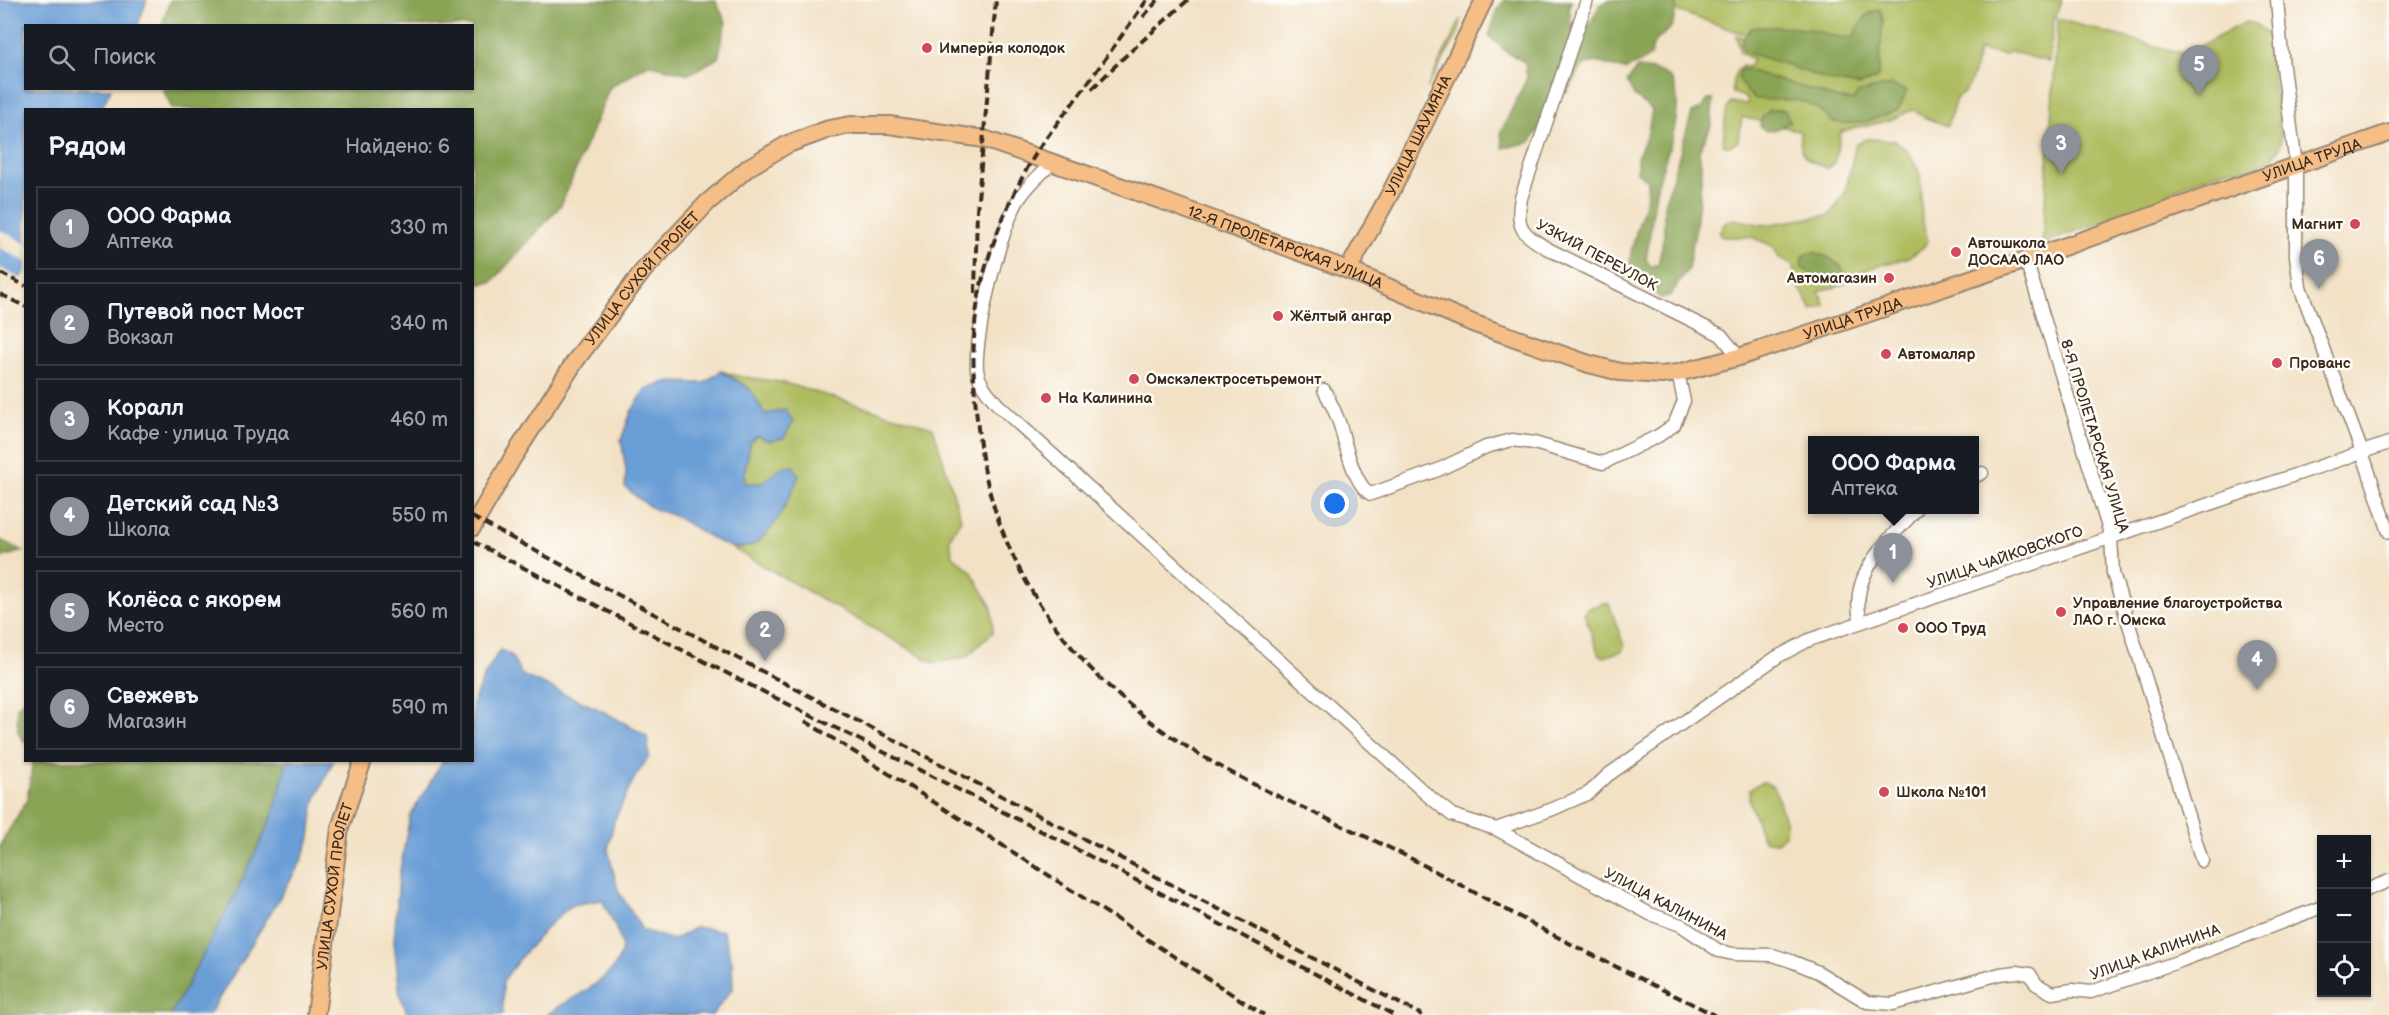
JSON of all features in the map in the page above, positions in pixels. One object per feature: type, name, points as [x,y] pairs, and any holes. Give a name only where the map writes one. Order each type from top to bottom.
[{"type":"main road","name":"УЛИЦА ШАУМЯНА","points":[[1348,270],[1391,192],[1484,0]]},
{"type":"main road","name":"УЛИЦА СУХОЙ ПРОЛЕТ","points":[[474,525],[512,459],[576,360],[643,271],[707,203],[749,167],[788,144],[829,129],[851,125],[890,125]]},
{"type":"main road","name":"12-Я ПРОЛЕТАРСКАЯ УЛИЦА","points":[[890,125],[984,139],[1053,162],[1348,270],[1475,324],[1589,364],[1644,375],[1678,374]]},
{"type":"main road","name":"УЛИЦА ТРУДА","points":[[1678,374],[1739,357],[2026,260],[2389,133]]},
{"type":"main road","name":"УЛИЦА СУХОЙ ПРОЛЕТ","points":[[316,1015],[338,837],[347,801],[362,762]]},
{"type":"street","name":"УЗКИЙ ПЕРЕУЛОК","points":[[1587,0],[1521,198],[1520,225],[1525,235],[1548,249],[1721,335],[1739,357]]},
{"type":"street","points":[[2277,0],[2296,165],[2296,256],[2300,287],[2362,452],[2389,532]]},
{"type":"street","name":"УЛИЦА КАЛИНИНА","points":[[1053,162],[1021,196],[1003,235],[981,325],[977,355],[981,384],[998,405],[1425,793],[1452,814],[1496,829],[1650,914],[1681,926],[1719,951],[1733,954],[1773,955],[1791,961],[1818,972],[1867,1002],[1893,1004],[2000,974],[2017,972],[2030,974],[2036,984],[2052,993],[2072,990],[2091,992],[2317,909]]},
{"type":"street","name":"8-Я ПРОЛЕТАРСКАЯ УЛИЦА","points":[[2026,260],[2111,537],[2113,573],[2202,861]]},
{"type":"street","points":[[1324,390],[1340,425],[1346,451],[1367,492],[1377,493],[1486,447],[1512,440],[1534,443],[1603,463],[1658,436],[1674,425],[1684,401],[1678,374]]},
{"type":"street","name":"УЛИЦА ЧАЙКОВСКОГО","points":[[1496,829],[1553,809],[1589,793],[1608,775],[1777,657],[1809,640],[2389,443]]},
{"type":"street","points":[[1861,622],[1858,610],[1859,589],[1866,571],[1885,544],[1912,514]]},
{"type":"street","points":[[2369,889],[2389,881]]},
{"type":"green space","points":[[170,0],[715,0],[726,22],[718,58],[689,74],[648,64],[610,87],[561,205],[492,282],[474,285],[474,108],[172,108],[163,90],[474,90],[474,24],[162,24]]},
{"type":"green space","points":[[1504,0],[1572,0],[1569,5],[1571,26],[1583,31],[1590,24],[1600,5],[1609,0],[1665,0],[1677,6],[1672,27],[1654,42],[1650,56],[1624,70],[1597,62],[1583,65],[1566,93],[1551,86],[1539,129],[1530,142],[1503,148],[1501,132],[1527,78],[1525,62],[1506,52],[1489,36],[1497,11]]},
{"type":"green space","points":[[1645,0],[2062,0],[2054,19],[2049,62],[2010,51],[2004,55],[1979,50],[1970,84],[1962,95],[1956,98],[1948,126],[1926,118],[1915,110],[1886,121],[1841,132],[1835,163],[1828,168],[1805,156],[1801,147],[1800,131],[1742,117],[1738,141],[1728,147],[1723,144],[1726,112],[1730,103],[1748,104],[1747,98],[1733,93],[1732,85],[1735,74],[1743,65],[1749,67],[1753,59],[1740,53],[1736,35],[1829,63]]},
{"type":"green space","points":[[1880,9],[1883,21],[1878,77],[1860,86],[1827,80],[1744,52],[1741,42],[1752,27],[1798,28],[1837,37],[1854,37],[1863,20]]},
{"type":"green space","points":[[1461,19],[1459,32],[1427,88]]},
{"type":"green space","points":[[2058,19],[2185,54],[2246,22],[2256,24],[2267,34],[2281,137],[2279,149],[2271,160],[2248,169],[2229,169],[2179,187],[2156,202],[2042,244]]},
{"type":"green space","points":[[1637,68],[1665,74],[1673,82],[1677,101],[1672,140],[1656,191],[1646,259],[1650,266],[1658,265],[1664,235],[1664,205],[1692,113],[1702,108],[1708,100],[1713,100],[1711,126],[1699,151],[1702,172],[1688,269],[1669,297],[1660,298],[1640,280],[1633,272],[1630,261],[1647,190],[1647,180],[1637,172],[1637,158],[1648,133],[1652,110],[1634,96],[1627,82]]},
{"type":"green space","points":[[1741,68],[1839,99],[1854,100],[1857,93],[1891,85],[1907,91],[1898,110],[1866,122],[1832,122],[1805,102],[1756,99],[1746,91],[1738,77]]},
{"type":"green space","points":[[1770,110],[1785,110],[1790,122],[1777,129],[1766,131],[1760,126],[1762,117]]},
{"type":"green space","points":[[1866,139],[1894,140],[1906,149],[1920,173],[1922,220],[1928,241],[1908,257],[1874,267],[1842,285],[1819,291],[1825,305],[1812,310],[1797,283],[1792,265],[1779,258],[1773,246],[1751,237],[1722,237],[1719,232],[1725,223],[1734,219],[1764,225],[1830,215],[1845,193],[1856,144]]},
{"type":"green space","points":[[1812,252],[1828,257],[1842,267],[1844,277],[1832,280],[1821,278],[1801,267],[1803,256]]},
{"type":"green space","points":[[721,371],[737,376],[781,382],[933,427],[961,519],[949,539],[953,556],[971,571],[992,608],[993,632],[966,657],[934,663],[730,547],[753,545],[784,466],[761,483],[745,483],[750,442],[757,436],[770,441],[786,410],[765,414],[749,388]]},
{"type":"green space","points":[[0,540],[23,551],[0,558]]},
{"type":"green space","points":[[1603,603],[1609,604],[1624,646],[1622,651],[1604,657],[1599,655],[1584,613],[1587,609]]},
{"type":"green space","points":[[24,700],[24,741],[18,732],[17,707]]},
{"type":"green space","points":[[33,762],[287,762],[274,813],[238,889],[171,1015],[0,1015],[0,845],[27,800]]},
{"type":"green space","points":[[1764,782],[1774,787],[1786,824],[1785,835],[1777,842],[1766,841],[1762,837],[1749,800],[1750,789]]},
{"type":"water","points":[[0,0],[147,0],[138,24],[24,24],[24,90],[110,90],[102,108],[24,108],[24,272],[0,306]]},
{"type":"water","points":[[721,371],[749,388],[765,414],[786,410],[793,422],[784,438],[770,441],[757,436],[750,442],[745,483],[761,483],[784,466],[793,466],[799,475],[774,525],[754,544],[742,548],[721,543],[675,516],[655,509],[625,487],[626,470],[621,440],[631,412],[645,390],[666,382],[704,383]]},
{"type":"water","points":[[500,650],[511,655],[522,675],[605,712],[647,736],[649,756],[634,779],[614,821],[608,850],[618,890],[642,930],[674,940],[696,927],[723,931],[732,961],[733,988],[712,1015],[547,1015],[594,985],[615,965],[621,955],[620,938],[602,900],[572,905],[551,923],[520,958],[503,981],[503,1015],[408,1015],[400,995],[394,942],[399,876],[410,816],[442,762],[474,762],[474,700],[485,674]]},
{"type":"water","points":[[287,762],[333,762],[314,803],[310,838],[301,862],[209,1015],[171,1015],[238,889],[274,813]]},
{"type":"pier","points":[[0,230],[24,242],[24,260],[0,248]]},
{"type":"pier","points":[[0,268],[23,280],[3,307],[0,305]]},
{"type":"railway","points":[[975,293],[977,210],[996,0]]},
{"type":"railway","points":[[1147,0],[1035,155],[1002,221],[981,285],[974,350],[979,437],[988,484],[1002,529],[1021,572],[1044,611],[1072,648],[1104,682],[1139,713],[1206,759],[1265,790],[1414,860],[1555,936],[1715,1015]]},
{"type":"railway","points":[[1143,17],[1158,0]]},
{"type":"railway","points":[[1092,89],[1188,0]]},
{"type":"railway","points":[[0,273],[24,285]]},
{"type":"railway","points":[[0,294],[24,306]]},
{"type":"railway","points":[[474,518],[750,665],[1422,1015]]},
{"type":"railway","points":[[474,542],[742,681],[1059,840],[1394,1015]]},
{"type":"railway","points":[[805,721],[1002,845],[1264,1015]]},
{"type":"place","name":"Империя колодок","points":[[927,48]]},
{"type":"place","name":"Колёса с якорем","points":[[2199,95]]},
{"type":"place","name":"Коралл","points":[[2061,174]]},
{"type":"place","name":"Магнит","points":[[2355,224]]},
{"type":"place","name":"Автошкола ДОСААФ ЛАО","points":[[1956,252]]},
{"type":"place","name":"Автомагазин","points":[[1889,278]]},
{"type":"place","name":"Свежевъ","points":[[2319,289]]},
{"type":"place","name":"Жёлтый ангар","points":[[1278,316]]},
{"type":"place","name":"Автомаляр","points":[[1886,354]]},
{"type":"place","name":"Прованс","points":[[2277,363]]},
{"type":"place","name":"Омскэлектросетьремонт","points":[[1134,379]]},
{"type":"place","name":"На Калинина","points":[[1046,398]]},
{"type":"place","name":"ООО Фарма","points":[[1893,583]]},
{"type":"place","name":"Управление благоустройства ЛАО г. Омска","points":[[2061,612]]},
{"type":"place","name":"ООО Труд","points":[[1903,628]]},
{"type":"place","name":"Путевой пост Мост","points":[[765,661]]},
{"type":"place","name":"Детский сад №3","points":[[2257,690]]},
{"type":"place","name":"Школа №101","points":[[1884,792]]}]
